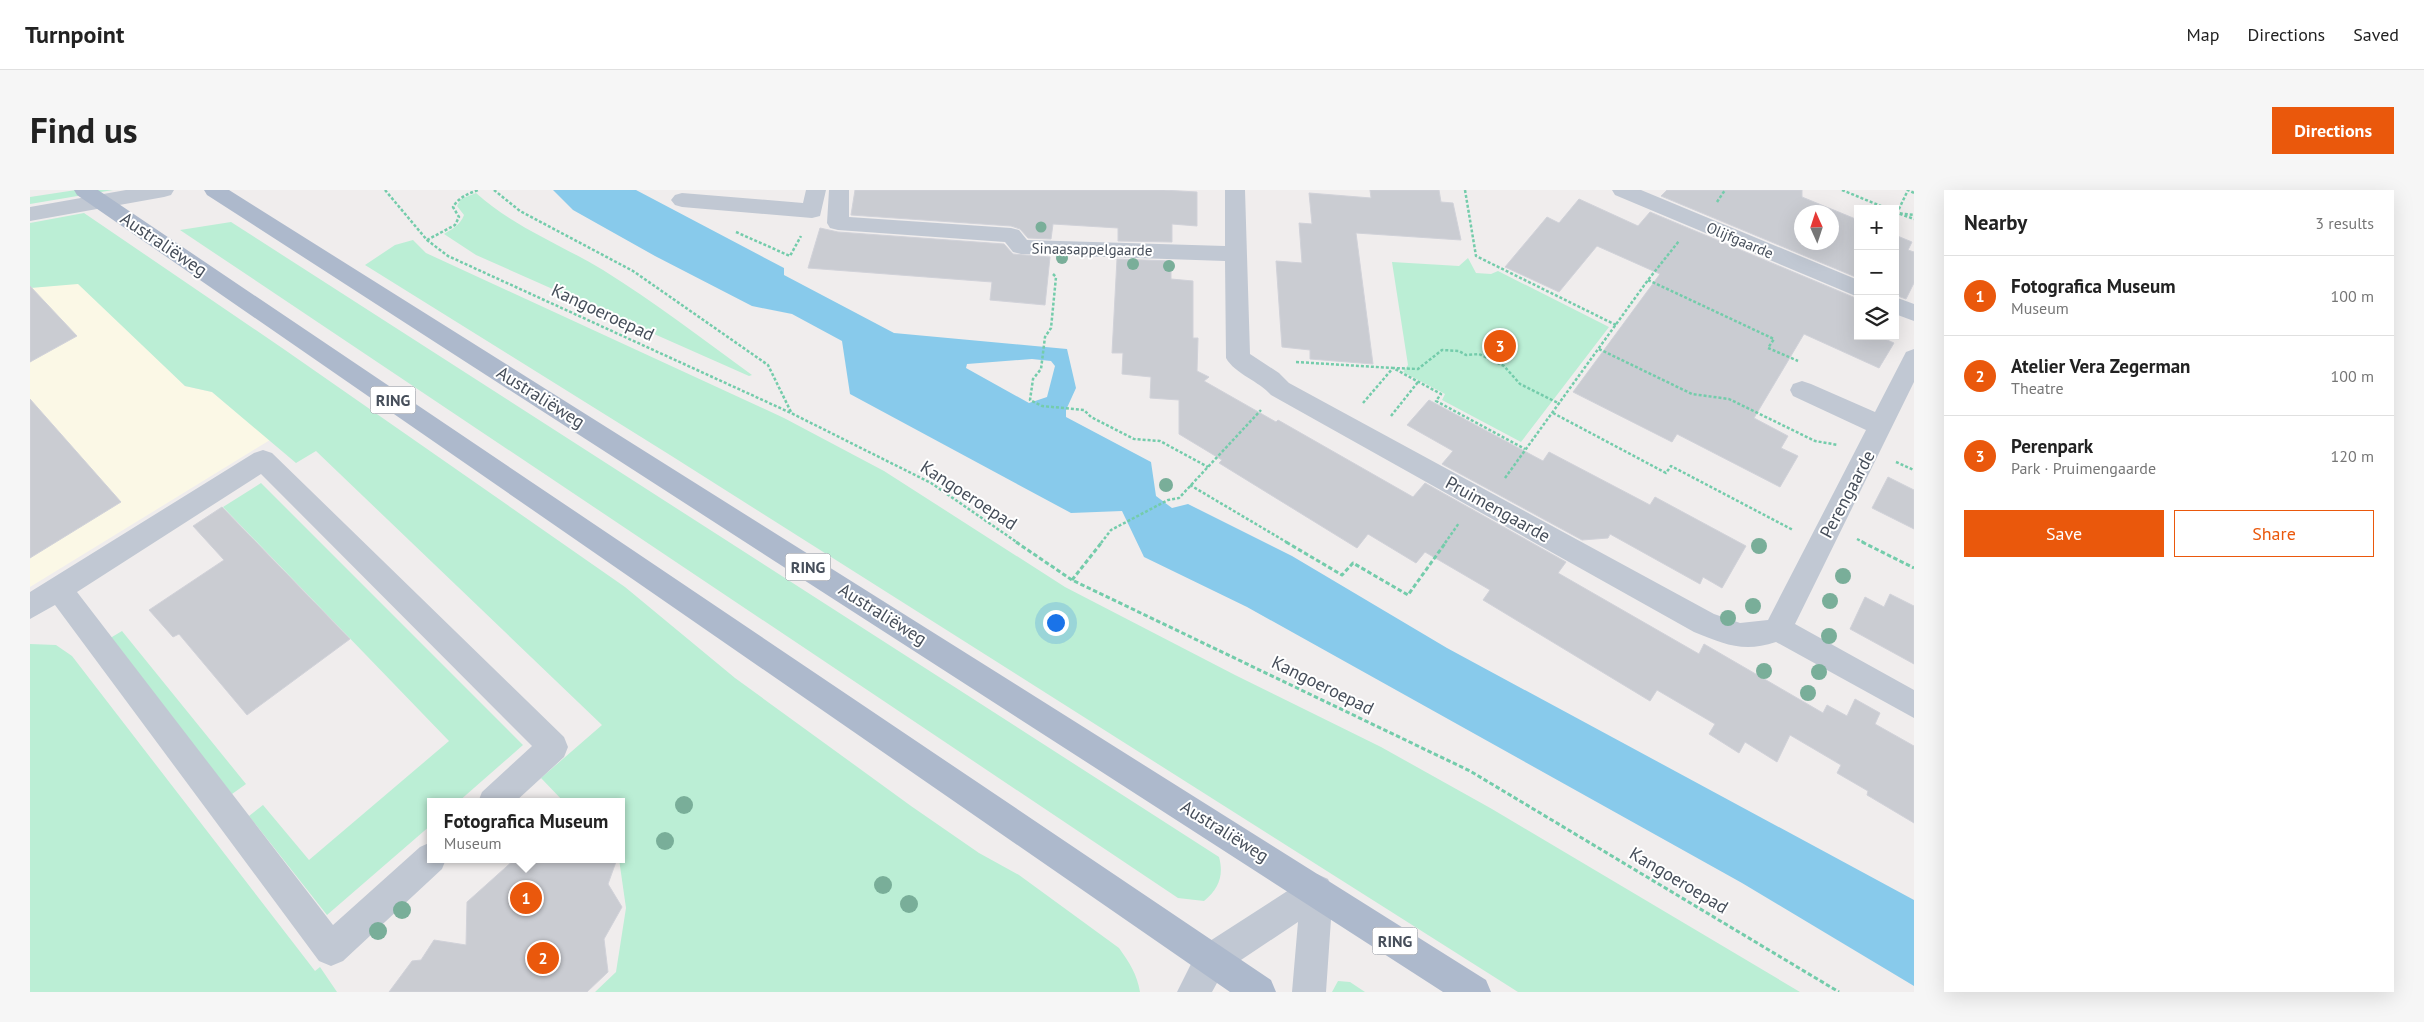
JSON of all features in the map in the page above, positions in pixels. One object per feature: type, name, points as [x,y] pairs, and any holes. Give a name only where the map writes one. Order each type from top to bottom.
[{"type":"main road","name":"Australiëweg","points":[[84,190],[1259,992]]},
{"type":"main road","name":"Australiëweg","points":[[214,190],[1317,890],[1474,992]]},
{"type":"street","points":[[30,214],[164,190]]},
{"type":"street","points":[[682,200],[812,211],[816,190]]},
{"type":"street","name":"Sinaasappelgaarde","points":[[839,190],[838,224],[1011,235],[1021,247],[1029,248],[1194,251],[1235,254]]},
{"type":"street","points":[[1234,190],[1238,358]]},
{"type":"street","name":"Olijfgaarde","points":[[1622,190],[1854,287]]},
{"type":"street","points":[[1899,307],[1914,313]]},
{"type":"street","name":"Pruimengaarde","points":[[1238,358],[1271,379],[1280,390],[1704,623],[1730,634],[1755,637],[1778,629]]},
{"type":"street","name":"Perengaarde","points":[[1778,629],[1870,450],[1914,358]]},
{"type":"street","points":[[1802,390],[1881,426]]},
{"type":"street","points":[[30,607],[263,460],[553,747],[497,798]]},
{"type":"street","points":[[59,589],[331,949],[427,862]]},
{"type":"street","points":[[1778,629],[1914,705]]},
{"type":"street","points":[[1194,992],[1211,960],[1317,890]]},
{"type":"street","points":[[1309,992],[1317,890]]},
{"type":"path","name":"Kangoeroepad","points":[[385,190],[427,240],[448,256],[791,413],[931,483],[1072,580],[1470,771],[1839,992]]},
{"type":"path","points":[[427,240],[455,224],[460,217],[454,206],[458,198],[478,190]]},
{"type":"path","points":[[494,190],[520,211],[633,271],[768,365],[791,413]]},
{"type":"path","points":[[1464,190],[1476,256],[1616,325]]},
{"type":"path","points":[[1842,190],[1878,205]]},
{"type":"path","points":[[1899,206],[1908,190],[1914,193]]},
{"type":"path","points":[[1899,212],[1914,215]]},
{"type":"path","points":[[1899,213],[1914,220]]},
{"type":"path","points":[[1190,486],[1342,575],[1353,563],[1408,595],[1560,404],[1648,280],[1695,221]]},
{"type":"path","points":[[727,229],[790,256]]},
{"type":"path","points":[[1648,280],[1774,339],[1768,348],[1814,369],[1802,390]]},
{"type":"path","points":[[1044,343],[1041,369],[1033,379],[1030,400],[1042,406],[1084,410],[1091,417],[1134,439],[1160,441],[1208,467]]},
{"type":"path","points":[[1599,349],[1692,394],[1729,399],[1815,441],[1870,450],[1914,470]]},
{"type":"path","points":[[1238,358],[1418,369],[1442,350],[1459,351],[1466,355],[1479,354],[1504,366],[1520,384],[1560,404]]},
{"type":"path","points":[[1393,368],[1441,394],[1436,401],[1525,449]]},
{"type":"path","points":[[1344,425],[1393,368]]},
{"type":"path","points":[[1371,440],[1418,382]]},
{"type":"path","points":[[1072,580],[1111,530],[1168,500],[1179,498],[1280,390]]},
{"type":"path","points":[[1553,413],[1666,473],[1671,466],[1825,535],[1914,568]]},
{"type":"shaded area","points":[[78,283],[185,386],[212,392],[270,440],[30,587],[30,288]]},
{"type":"green space","points":[[76,190],[113,190],[30,204],[30,197]]},
{"type":"green space","points":[[476,193],[506,216],[622,282],[752,375],[749,376],[476,255],[444,234],[456,226],[464,215],[457,206],[461,199]]},
{"type":"green space","points":[[84,213],[285,350],[625,587],[735,678],[911,806],[979,853],[1019,875],[1119,948],[1132,969],[1140,992],[595,992],[616,972],[626,908],[620,863],[625,863],[625,798],[560,798],[541,778],[602,725],[316,451],[296,463],[212,392],[185,386],[78,284],[30,288],[30,223]]},
{"type":"green space","points":[[231,222],[1219,857],[1221,870],[1217,887],[1204,901],[1178,898],[180,230]]},
{"type":"green space","points":[[413,240],[426,253],[784,418],[884,471],[1065,587],[1235,675],[1381,747],[1492,809],[1800,992],[1518,992],[670,455],[365,265],[395,245]]},
{"type":"green space","points":[[1468,258],[1476,273],[1491,274],[1498,271],[1609,327],[1521,442],[1442,400],[1445,394],[1403,372],[1408,365],[1392,262],[1459,266]]},
{"type":"green space","points":[[261,483],[523,745],[463,798],[427,798],[427,828],[327,915],[249,816],[263,805],[309,860],[449,741],[223,507]]},
{"type":"green space","points":[[122,631],[246,784],[232,794],[107,640]]},
{"type":"green space","points":[[30,644],[56,645],[72,656],[315,971],[320,967],[337,992],[30,992]]},
{"type":"green space","points":[[1338,981],[1350,982],[1365,992],[1332,992]]},
{"type":"water","points":[[553,190],[636,190],[784,268],[784,275],[894,333],[1067,349],[1076,388],[1066,410],[1066,417],[1151,462],[1156,496],[1172,508],[1188,504],[1292,556],[1447,648],[1914,900],[1914,986],[1742,883],[1247,607],[1144,557],[1122,511],[1071,513],[850,394],[842,341],[792,314],[752,306],[655,256],[573,210]],"holes":[[[1032,359],[1051,361],[1055,366],[1047,397],[1029,403],[966,368],[967,364]]]},
{"type":"building","points":[[855,190],[1163,190],[1197,192],[1197,226],[1172,224],[1172,242],[1118,241],[1118,228],[1053,224],[1051,239],[1028,238],[1020,229],[1011,226],[851,215]]},
{"type":"building","points":[[1370,190],[1439,190],[1441,202],[1453,203],[1461,240],[1356,233],[1373,364],[1310,359],[1310,350],[1282,347],[1276,261],[1302,263],[1299,223],[1312,224],[1309,193],[1371,198]]},
{"type":"building","points":[[1667,190],[1802,190],[1802,197],[1821,205],[1794,205],[1794,250],[1839,250],[1839,212],[1854,218],[1854,276],[1661,196]]},
{"type":"building","points":[[1579,199],[1638,226],[1650,212],[1854,297],[1854,340],[1887,340],[1894,343],[1879,368],[1804,334],[1754,418],[1788,436],[1781,448],[1798,456],[1780,487],[1677,434],[1672,442],[1573,392],[1660,274],[1597,246],[1559,292],[1505,267],[1547,217],[1559,223]]},
{"type":"building","points":[[820,228],[838,232],[1004,244],[1013,254],[1050,257],[1045,305],[990,300],[992,282],[808,268]]},
{"type":"building","points":[[1899,237],[1912,242],[1908,250],[1914,252],[1914,283],[1906,299],[1899,296]]},
{"type":"building","points":[[1117,259],[1171,261],[1171,279],[1193,281],[1193,338],[1198,338],[1197,371],[1209,377],[1204,381],[1276,422],[1278,420],[1413,497],[1425,483],[1566,562],[1558,573],[1699,654],[1704,644],[1823,713],[1827,705],[1847,716],[1855,699],[1880,713],[1875,724],[1914,746],[1914,823],[1867,795],[1868,791],[1837,773],[1841,765],[1790,735],[1777,762],[1745,742],[1739,753],[1709,734],[1715,724],[1657,690],[1650,701],[1483,600],[1490,590],[1425,552],[1416,563],[1368,534],[1357,548],[1219,463],[1222,460],[1179,434],[1179,400],[1150,398],[1151,377],[1122,374],[1123,353],[1112,353]]},
{"type":"building","points":[[30,286],[77,336],[30,362]]},
{"type":"building","points":[[30,399],[121,502],[30,558]]},
{"type":"building","points":[[1429,400],[1543,461],[1549,452],[1650,505],[1655,497],[1746,546],[1722,588],[1703,577],[1700,584],[1610,534],[1608,538],[1582,540],[1442,464],[1453,451],[1407,425]]},
{"type":"building","points":[[1888,477],[1914,490],[1914,529],[1872,508]]},
{"type":"building","points":[[222,507],[350,639],[247,715],[179,634],[173,637],[149,610],[224,560],[193,526]]},
{"type":"building","points":[[1890,594],[1914,606],[1914,664],[1850,629],[1865,597],[1884,607]]},
{"type":"building","points":[[511,863],[616,863],[608,884],[622,907],[604,939],[608,972],[587,992],[389,992],[412,961],[421,960],[434,940],[466,945],[467,902]]},
{"type":"place","name":"Perenpark","points":[[1500,346]]},
{"type":"place","name":"Fotografica Museum","points":[[526,898]]},
{"type":"place","name":"Atelier Vera Zegerman","points":[[543,958]]}]
